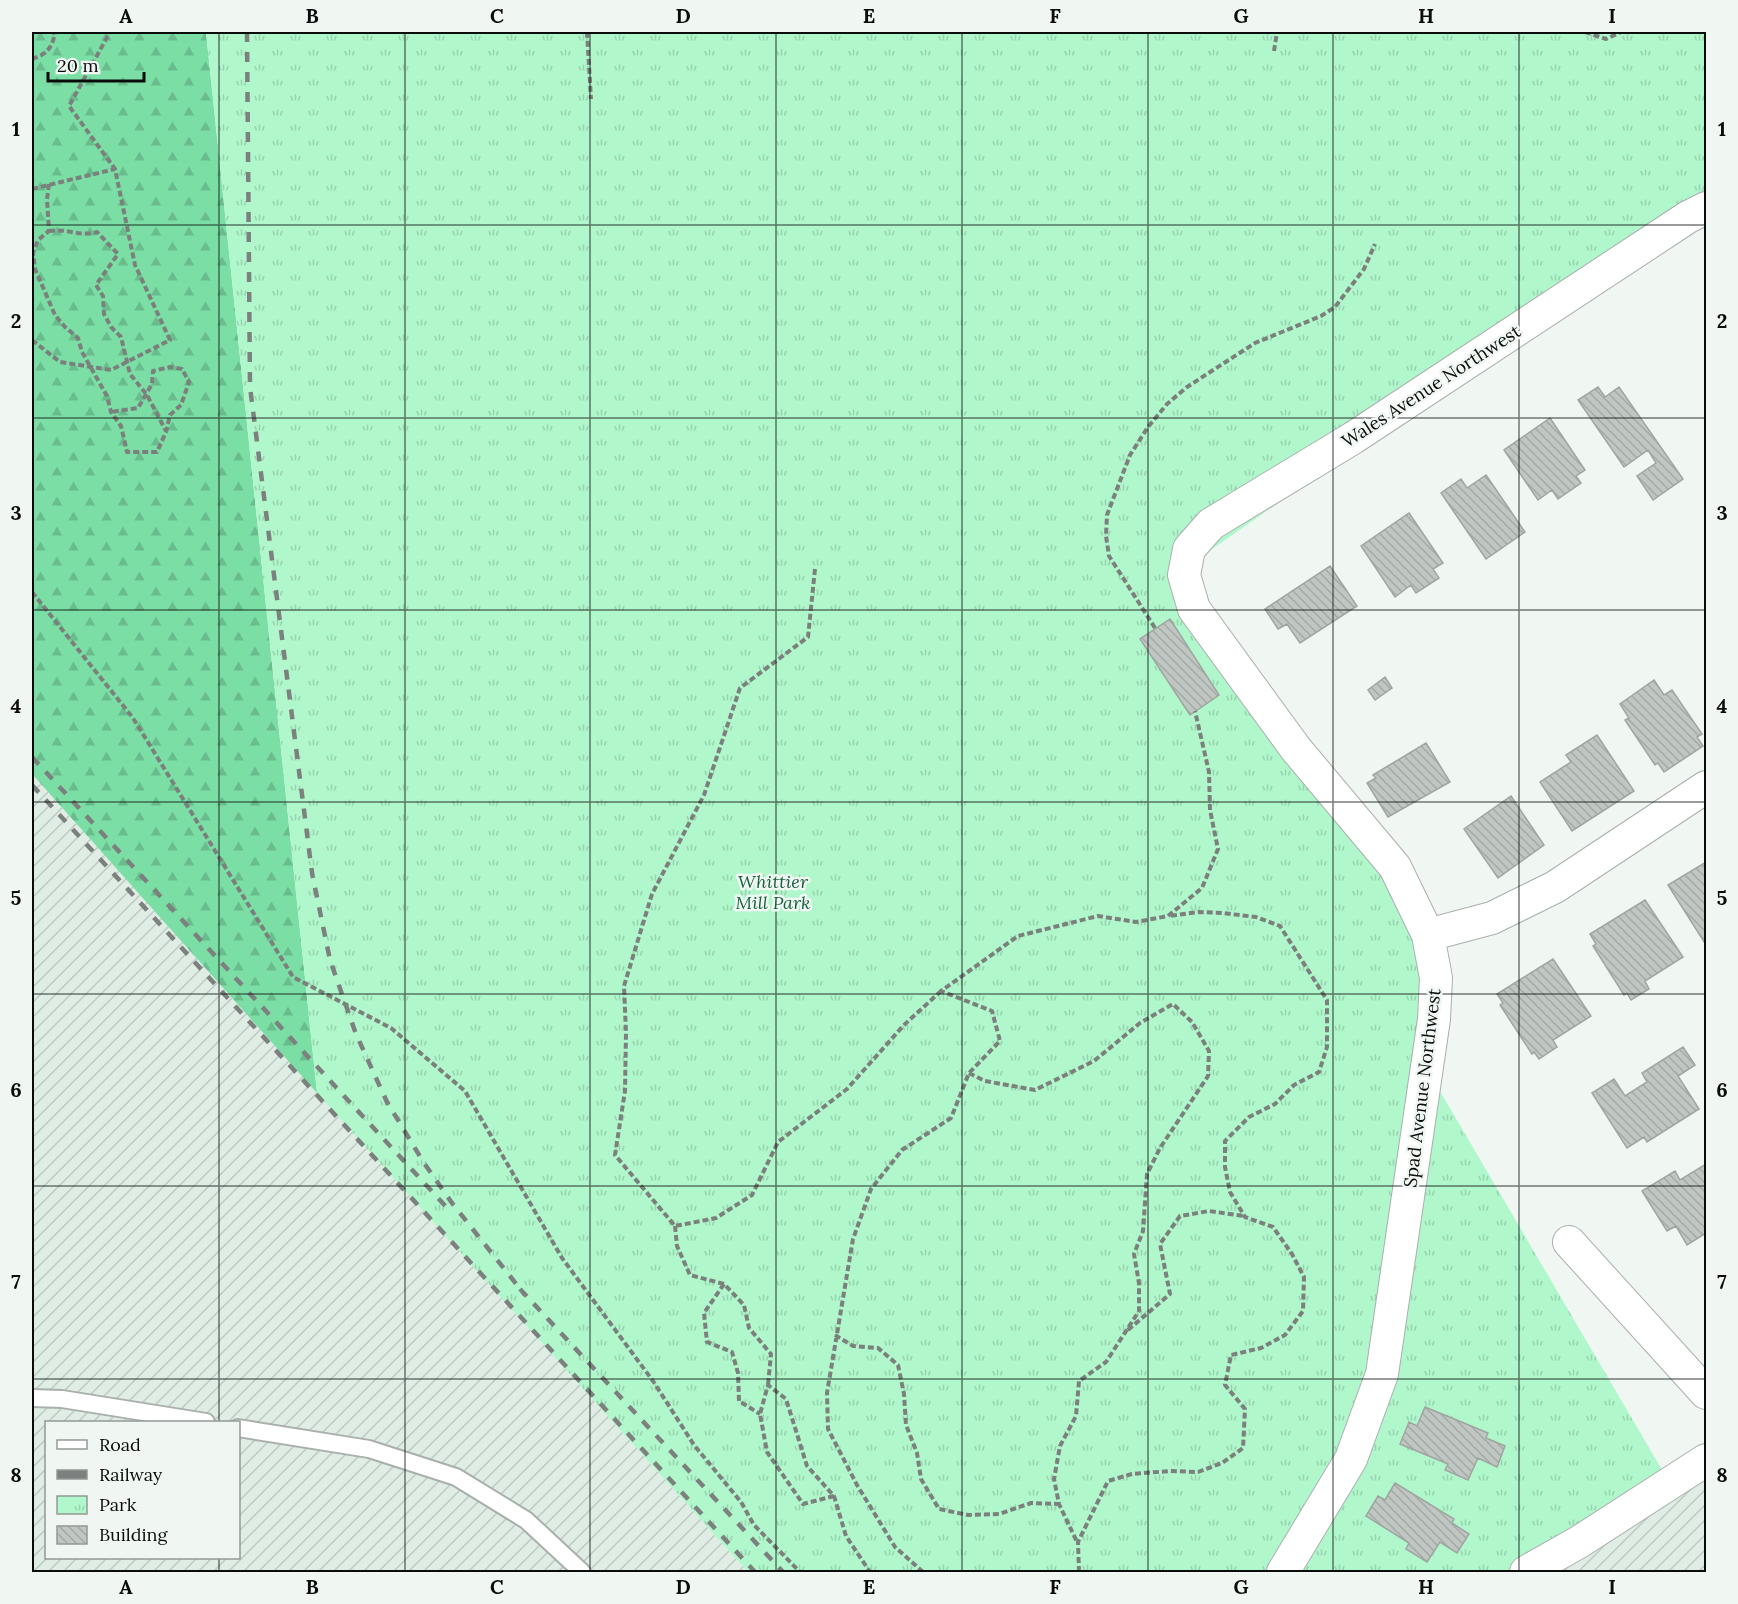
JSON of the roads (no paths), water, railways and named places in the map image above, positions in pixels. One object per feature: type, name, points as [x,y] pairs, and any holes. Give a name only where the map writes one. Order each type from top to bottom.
[{"type":"street","name":"Wales Avenue Northwest","points":[[1186,585],[1184,575],[1190,549],[1210,524],[1353,438],[1688,217],[1707,208]]},
{"type":"street","name":"Spad Avenue Northwest","points":[[1186,585],[1194,609],[1289,740],[1395,867],[1428,935],[1436,978],[1434,1018],[1382,1374],[1352,1460],[1283,1572]]},
{"type":"street","points":[[1428,935],[1492,918],[1555,887],[1707,787]]},
{"type":"street","points":[[1569,1242],[1707,1393]]},
{"type":"street","points":[[1526,1572],[1579,1542],[1707,1460]]},
{"type":"lane","points":[[32,1398],[62,1399],[200,1421]]},
{"type":"lane","points":[[240,1428],[369,1449],[456,1477],[526,1520],[582,1572]]},
{"type":"railway","points":[[247,32],[250,387],[312,873],[330,960],[356,1034],[387,1102],[424,1163],[452,1203],[525,1295]]},
{"type":"railway","points":[[32,757],[450,1211]]},
{"type":"railway","points":[[32,785],[755,1572]]},
{"type":"railway","points":[[520,1289],[783,1572]]},
{"type":"park label","name":"Whittier Mill Park","points":[[773,891]]}]
